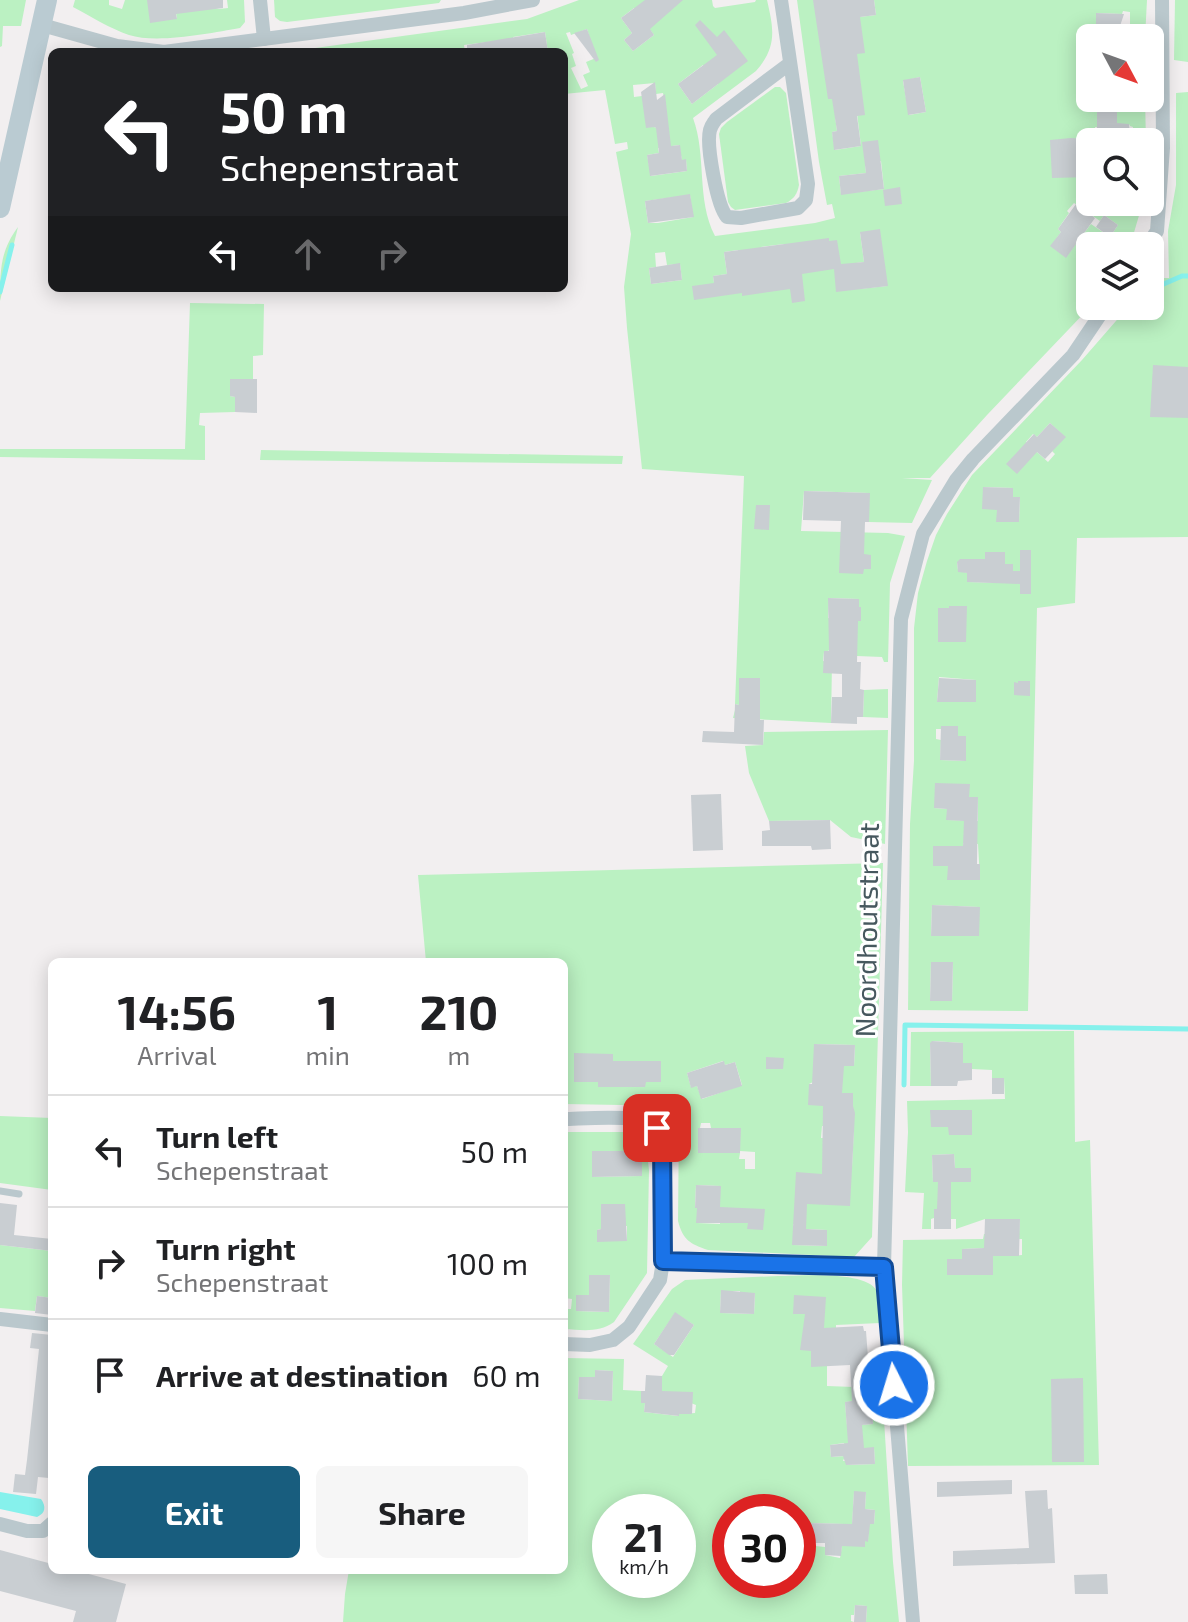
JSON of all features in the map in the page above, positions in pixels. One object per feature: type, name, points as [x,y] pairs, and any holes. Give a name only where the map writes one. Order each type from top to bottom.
[{"type":"main road","points":[[0,208],[47,0]]},
{"type":"street","points":[[260,0],[264,39]]},
{"type":"street","points":[[195,48],[464,6],[533,0]]},
{"type":"street","points":[[781,0],[808,184],[806,200],[798,208],[741,218],[727,217],[721,210],[712,163],[711,126],[789,64]]},
{"type":"street","points":[[1156,232],[1162,162],[1162,0]]},
{"type":"street","points":[[42,25],[133,48]]},
{"type":"street","name":"Noordhoutstraat","points":[[913,1622],[884,1267],[901,619],[923,534],[956,480],[1073,355],[1097,320]]},
{"type":"street","points":[[568,1119],[627,1118],[647,1121],[657,1128],[662,1141],[663,1261],[660,1280],[629,1327],[613,1340],[590,1345],[568,1344]]},
{"type":"street","points":[[663,1261],[884,1267]]},
{"type":"street","points":[[0,1319],[48,1325]]},
{"type":"street","points":[[0,1524],[27,1531],[43,1531],[48,1527]]},
{"type":"lane","points":[[0,1191],[19,1194]]},
{"type":"green space","points":[[0,0],[26,0],[21,26],[3,26],[0,47]]},
{"type":"green space","points":[[75,0],[109,0],[109,5],[122,9],[125,0],[151,0],[177,19],[174,0],[219,9],[228,8],[227,0],[244,0],[245,22],[240,28],[200,35],[141,37],[115,29],[73,7]]},
{"type":"green space","points":[[274,0],[441,0],[439,3],[287,22],[275,17]]},
{"type":"green space","points":[[579,0],[712,0],[715,8],[767,0],[772,38],[763,62],[756,71],[693,118],[700,147],[703,192],[715,236],[835,218],[832,204],[827,205],[819,162],[797,0],[817,0],[860,17],[876,15],[874,0],[1147,0],[1146,24],[1130,24],[1130,12],[1123,11],[1122,14],[1097,13],[1096,24],[1076,24],[1076,112],[1097,112],[1098,127],[1076,128],[1076,204],[1067,211],[1069,213],[1058,229],[1061,232],[1051,246],[1066,257],[1076,244],[1078,320],[930,478],[902,478],[932,480],[912,523],[869,522],[869,493],[804,491],[801,531],[905,536],[890,583],[888,662],[884,662],[882,657],[857,656],[857,642],[824,652],[823,661],[832,662],[831,723],[733,718],[735,710],[748,710],[739,698],[739,705],[735,704],[744,476],[642,469],[624,287],[631,234],[616,152],[628,149],[627,142],[615,144],[605,90],[568,94],[568,48],[547,48],[545,32],[513,37],[514,48],[495,41],[464,45],[464,48],[315,48],[527,19]],"holes":[[[634,8],[654,35],[633,51],[624,40],[632,33],[621,18]],[[587,29],[596,58],[586,62],[590,72],[583,75],[588,86],[581,89],[571,68],[576,66],[566,33],[570,32],[571,35]],[[703,65],[718,84],[692,104],[678,84]],[[920,77],[926,112],[909,115],[903,81]],[[655,83],[656,94],[663,93],[663,127],[655,128],[642,96],[634,97],[633,85]],[[857,113],[861,146],[835,150],[832,132],[837,131],[835,116]],[[679,145],[687,171],[651,176],[647,155],[659,153],[658,148]],[[881,161],[884,189],[841,194],[839,176],[866,173],[865,163]],[[690,195],[693,217],[648,223],[645,201]],[[860,232],[887,286],[859,289],[856,263],[864,262]],[[784,244],[791,289],[764,270],[761,247]],[[738,250],[744,292],[716,296],[713,276],[727,274],[724,252]],[[665,252],[667,265],[680,264],[682,280],[651,284],[649,268],[656,267],[655,253]],[[829,598],[859,599],[861,620],[828,618]]]},
{"type":"green space","points":[[1175,0],[1188,0],[1188,62],[1174,60]]},
{"type":"green space","points":[[775,87],[786,93],[799,185],[794,197],[786,203],[735,210],[728,202],[719,134],[727,122]]},
{"type":"green space","points":[[1188,92],[1188,537],[1077,538],[1075,603],[1037,608],[1028,1011],[908,1010],[914,628],[918,593],[927,561],[936,535],[972,475],[1117,320],[1164,320],[1164,278],[1169,278],[1168,231],[1176,185],[1176,93]],"holes":[[[1050,423],[1065,437],[1052,451],[1055,454],[1048,462],[1026,442],[1033,434],[1037,437]],[[983,487],[1013,488],[1013,497],[1020,498],[1019,522],[997,521],[997,510]],[[986,552],[1005,552],[1005,564],[1013,564],[1013,579],[1004,583],[967,582],[967,573],[958,570],[957,563],[962,559],[985,559]],[[939,677],[976,680],[976,701],[937,702]],[[942,726],[958,726],[958,736],[966,737],[966,761],[940,760],[941,740],[936,739],[936,729]],[[969,784],[969,797],[978,797],[978,821],[947,820],[947,809],[934,808]],[[963,843],[978,844],[980,880],[948,879],[948,864],[933,865],[934,846],[963,846]],[[932,905],[979,907],[979,936],[931,936]],[[931,962],[953,962],[952,1001],[930,1000]]]},
{"type":"green space","points":[[1116,112],[1145,112],[1146,128],[1116,124]]},
{"type":"green space","points":[[1105,216],[1139,216],[1134,232],[1113,232],[1118,225]]},
{"type":"green space","points":[[1091,224],[1103,232],[1085,232]]},
{"type":"green space","points":[[18,227],[0,301],[2,262]]},
{"type":"green space","points":[[190,303],[264,304],[263,355],[253,356],[253,379],[230,396],[235,397],[235,412],[200,413],[199,425],[205,426],[205,460],[0,457],[0,449],[185,449]]},
{"type":"green space","points":[[261,450],[623,456],[622,464],[260,460]]},
{"type":"green space","points":[[888,689],[888,718],[863,717],[864,690]]},
{"type":"green space","points":[[888,730],[885,844],[851,837],[830,820],[769,821],[749,773],[745,746],[763,745],[764,732]]},
{"type":"green space","points":[[883,863],[872,1237],[854,1257],[708,1250],[696,1246],[682,1233],[678,1221],[679,1117],[665,1104],[568,1104],[568,958],[426,958],[418,875]],"holes":[[[814,1044],[855,1045],[854,1066],[814,1064]],[[574,1054],[613,1054],[574,1082]],[[723,1061],[725,1065],[735,1062],[742,1085],[702,1099],[697,1086],[691,1087],[687,1073]],[[809,1084],[842,1085],[842,1093],[853,1093],[852,1107]],[[701,1123],[710,1123],[711,1128],[740,1128],[740,1151],[755,1152],[755,1169],[745,1169],[745,1159],[739,1159],[740,1153],[698,1153]],[[822,1126],[854,1127],[852,1167],[823,1166],[828,1138],[821,1138]],[[696,1185],[720,1186],[720,1224],[697,1223]],[[793,1224],[806,1229],[827,1230],[826,1246],[793,1245]]]},
{"type":"green space","points":[[1074,1031],[1075,1142],[1090,1140],[1099,1465],[908,1466],[903,1240],[983,1239],[984,1234],[1019,1234],[1020,1219],[985,1219],[956,1229],[956,1219],[934,1209],[931,1229],[922,1229],[924,1193],[905,1192],[907,1101],[1005,1099],[1004,1078],[992,1078],[992,1070],[972,1069],[972,1063],[963,1063],[963,1043],[933,1041],[930,1044],[931,1086],[910,1086],[911,1032]],"holes":[[[954,1154],[955,1168],[970,1181],[933,1182],[932,1155]],[[1022,1239],[1022,1255],[1006,1256],[993,1250],[993,1274],[962,1259],[962,1249],[985,1248],[986,1240]]]},
{"type":"green space","points":[[0,1116],[48,1118],[48,1189],[0,1183]]},
{"type":"green space","points":[[568,1132],[632,1134],[647,1152],[649,1170],[647,1273],[614,1322],[602,1328],[568,1329],[568,1309],[571,1309],[572,1299],[568,1298]],"holes":[[[593,1151],[630,1151],[630,1160],[642,1160],[641,1176],[592,1177]],[[601,1204],[625,1204],[623,1226],[627,1226],[627,1241],[597,1241],[597,1230],[601,1229]],[[590,1275],[610,1275],[609,1312],[576,1311],[577,1295],[589,1295]]]},
{"type":"green space","points":[[0,1245],[48,1251],[48,1297],[37,1296],[35,1311],[0,1308]]},
{"type":"green space","points":[[832,1276],[871,1284],[877,1291],[880,1303],[880,1323],[836,1325],[836,1339],[827,1366],[827,1386],[882,1388],[899,1622],[866,1622],[867,1606],[855,1605],[854,1615],[851,1615],[854,1622],[343,1622],[348,1574],[568,1574],[568,1358],[624,1359],[623,1390],[641,1391],[644,1412],[678,1416],[695,1413],[696,1405],[662,1392],[662,1376],[668,1366],[633,1344],[672,1289],[685,1280]],"holes":[[[721,1291],[740,1291],[740,1296],[755,1293],[754,1314],[720,1313]],[[675,1313],[694,1325],[673,1357],[654,1344]],[[595,1370],[613,1371],[612,1401],[578,1399],[579,1377],[595,1377]],[[871,1400],[873,1424],[847,1426],[845,1402]],[[844,1443],[845,1448],[874,1448],[875,1464],[846,1465],[843,1461],[845,1456],[831,1457],[830,1445]]]},
{"type":"water","points":[[0,1492],[41,1499],[44,1511],[37,1517],[0,1509]]},
{"type":"building","points":[[147,0],[223,0],[223,8],[176,14],[177,19],[150,23]]},
{"type":"building","points":[[645,0],[683,0],[650,29],[654,35],[633,51],[624,40],[632,33],[621,18]]},
{"type":"building","points":[[813,0],[874,0],[876,15],[860,17],[865,53],[857,54],[865,115],[857,116],[861,146],[834,150],[832,132],[837,131],[832,99],[828,99]]},
{"type":"building","points":[[1096,13],[1124,14],[1121,24],[1096,24]]},
{"type":"building","points":[[700,20],[717,37],[724,30],[748,61],[692,104],[678,84],[717,55],[695,25]]},
{"type":"building","points":[[587,29],[599,60],[596,62],[574,33]]},
{"type":"building","points":[[545,32],[547,48],[467,48],[467,45]]},
{"type":"building","points":[[920,77],[926,112],[908,115],[903,80]]},
{"type":"building","points":[[655,82],[657,100],[665,94],[671,146],[680,145],[687,171],[650,176],[647,155],[659,153],[656,128],[646,128],[641,92]]},
{"type":"building","points":[[1097,112],[1117,112],[1117,123],[1129,124],[1129,128],[1097,128]]},
{"type":"building","points":[[1076,138],[1076,177],[1052,178],[1050,140]]},
{"type":"building","points":[[878,140],[884,189],[841,195],[839,176],[866,173],[862,142]]},
{"type":"building","points":[[900,187],[902,204],[885,206],[883,190]]},
{"type":"building","points":[[690,194],[694,217],[648,223],[645,201]]},
{"type":"building","points":[[1076,204],[1076,216],[1095,218],[1085,232],[1076,232],[1076,244],[1066,258],[1050,246],[1061,232],[1058,229]]},
{"type":"building","points":[[1103,216],[1118,225],[1113,232],[1103,232],[1096,227]]},
{"type":"building","points":[[880,229],[888,286],[836,292],[834,269],[802,274],[805,301],[792,303],[790,289],[694,300],[692,286],[714,283],[713,276],[727,274],[724,252],[829,238],[829,241],[837,240],[841,264],[864,262],[860,232]]},
{"type":"building","points":[[680,263],[682,280],[651,284],[649,268]]},
{"type":"building","points":[[1153,365],[1188,367],[1188,418],[1150,417]]},
{"type":"building","points":[[230,379],[257,379],[257,413],[235,412],[235,397],[230,396]]},
{"type":"building","points":[[1050,423],[1066,437],[1045,459],[1037,452],[1017,474],[1006,464],[1034,434],[1037,437]]},
{"type":"building","points":[[983,487],[1013,488],[1013,497],[1020,497],[1019,522],[996,522],[997,510],[982,509]]},
{"type":"building","points":[[804,491],[870,493],[864,554],[871,555],[871,569],[864,569],[863,574],[839,573],[841,521],[803,520]]},
{"type":"building","points":[[756,505],[770,505],[769,530],[754,529]]},
{"type":"building","points":[[1020,550],[1031,550],[1031,594],[1020,594],[1020,584],[967,582],[967,573],[958,572],[957,562],[960,559],[985,559],[985,552],[1005,552],[1005,564],[1013,564],[1013,571],[1020,571]]},
{"type":"building","points":[[828,598],[859,599],[861,607],[857,662],[861,662],[860,689],[864,690],[863,717],[857,717],[857,724],[831,723],[832,697],[842,697],[842,674],[823,673],[824,651],[829,651]]},
{"type":"building","points":[[967,606],[966,642],[938,642],[938,608]]},
{"type":"building","points":[[739,678],[760,678],[763,745],[702,742],[703,731],[734,732],[735,704],[739,705]]},
{"type":"building","points":[[939,678],[976,680],[976,702],[937,702]]},
{"type":"building","points":[[1030,681],[1030,696],[1014,695],[1014,682]]},
{"type":"building","points":[[941,726],[958,726],[958,736],[966,736],[966,761],[940,760]]},
{"type":"building","points":[[935,783],[970,784],[969,797],[978,797],[977,864],[980,864],[980,880],[947,880],[948,866],[933,866],[933,846],[963,846],[964,821],[946,820],[947,809],[934,808]]},
{"type":"building","points":[[721,794],[723,850],[693,851],[691,795]]},
{"type":"building","points":[[830,820],[831,849],[762,846],[762,831],[770,830],[769,821]]},
{"type":"building","points":[[932,905],[980,907],[979,936],[931,936]]},
{"type":"building","points":[[931,962],[953,962],[952,1001],[930,1001]]},
{"type":"building","points":[[932,1041],[963,1043],[963,1063],[972,1063],[972,1080],[958,1081],[957,1086],[931,1086]]},
{"type":"building","points":[[814,1044],[855,1045],[854,1066],[844,1066],[842,1093],[853,1093],[855,1113],[850,1206],[807,1204],[806,1229],[827,1230],[827,1246],[792,1245],[796,1172],[822,1174],[823,1106],[808,1105]]},
{"type":"building","points":[[574,1053],[613,1054],[613,1061],[661,1061],[661,1082],[646,1082],[645,1087],[598,1087],[598,1082],[574,1082]]},
{"type":"building","points":[[766,1057],[784,1058],[783,1069],[766,1069]]},
{"type":"building","points":[[724,1061],[725,1065],[735,1062],[742,1086],[701,1099],[697,1086],[691,1088],[687,1073]]},
{"type":"building","points":[[992,1078],[1004,1078],[1004,1094],[992,1094]]},
{"type":"building","points":[[930,1110],[972,1110],[972,1135],[949,1135],[948,1127],[931,1127]]},
{"type":"building","points":[[698,1128],[741,1128],[740,1153],[698,1153]]},
{"type":"building","points":[[592,1151],[631,1151],[630,1160],[642,1160],[642,1176],[592,1177]]},
{"type":"building","points":[[954,1154],[955,1168],[971,1168],[971,1182],[951,1182],[951,1229],[934,1229],[938,1182],[933,1182],[932,1155]]},
{"type":"building","points":[[696,1185],[721,1186],[720,1207],[765,1209],[763,1230],[747,1229],[748,1223],[696,1223]]},
{"type":"building","points":[[0,1203],[17,1205],[14,1235],[48,1239],[48,1251],[0,1245]]},
{"type":"building","points":[[601,1204],[625,1204],[627,1241],[597,1242],[597,1230],[601,1229]]},
{"type":"building","points":[[985,1219],[1020,1219],[1019,1256],[993,1256],[993,1275],[947,1275],[947,1259],[962,1259],[962,1249],[984,1248]]},
{"type":"building","points":[[589,1275],[610,1275],[609,1312],[576,1311],[576,1295],[589,1295]]},
{"type":"building","points":[[721,1290],[755,1293],[754,1314],[720,1313]]},
{"type":"building","points":[[794,1295],[826,1297],[824,1328],[863,1326],[866,1331],[873,1424],[862,1425],[864,1448],[874,1447],[875,1464],[846,1465],[843,1456],[831,1457],[830,1445],[848,1443],[845,1402],[852,1401],[850,1365],[811,1367],[811,1351],[800,1350],[805,1314],[793,1314]]},
{"type":"building","points":[[37,1296],[48,1297],[48,1315],[35,1313]]},
{"type":"building","points":[[675,1312],[694,1325],[674,1355],[669,1355],[654,1344]]},
{"type":"building","points":[[32,1333],[48,1335],[48,1478],[38,1477],[36,1494],[13,1492],[15,1474],[25,1475],[27,1460],[39,1349],[30,1348]]},
{"type":"building","points":[[595,1370],[613,1371],[612,1401],[578,1399],[579,1377],[595,1377]]},
{"type":"building","points":[[646,1375],[662,1376],[662,1391],[693,1392],[692,1414],[679,1416],[644,1412],[641,1391],[645,1391]]},
{"type":"building","points":[[1083,1378],[1084,1462],[1052,1462],[1051,1379]]},
{"type":"building","points":[[1012,1480],[1012,1494],[937,1497],[937,1482]]},
{"type":"building","points":[[1047,1490],[1048,1509],[1052,1508],[1055,1563],[953,1566],[953,1551],[1029,1548],[1025,1491]]},
{"type":"building","points":[[854,1491],[866,1492],[865,1509],[875,1510],[874,1524],[870,1524],[865,1547],[842,1546],[841,1556],[825,1555],[825,1543],[816,1543],[816,1523],[852,1524]]},
{"type":"building","points":[[0,1550],[48,1563],[48,1574],[89,1574],[126,1584],[116,1622],[73,1622],[76,1611],[0,1591]]},
{"type":"building","points":[[1107,1574],[1108,1594],[1075,1594],[1074,1575]]},
{"type":"building","points":[[855,1605],[867,1606],[866,1622],[854,1622]]},
{"type":"waterway","points":[[0,292],[12,245]]},
{"type":"waterway","points":[[1164,284],[1188,276]]},
{"type":"waterway","points":[[904,1085],[905,1025],[1188,1029]]},
{"type":"route","points":[[657,1128],[662,1141],[663,1261],[884,1267],[894,1385]]}]
